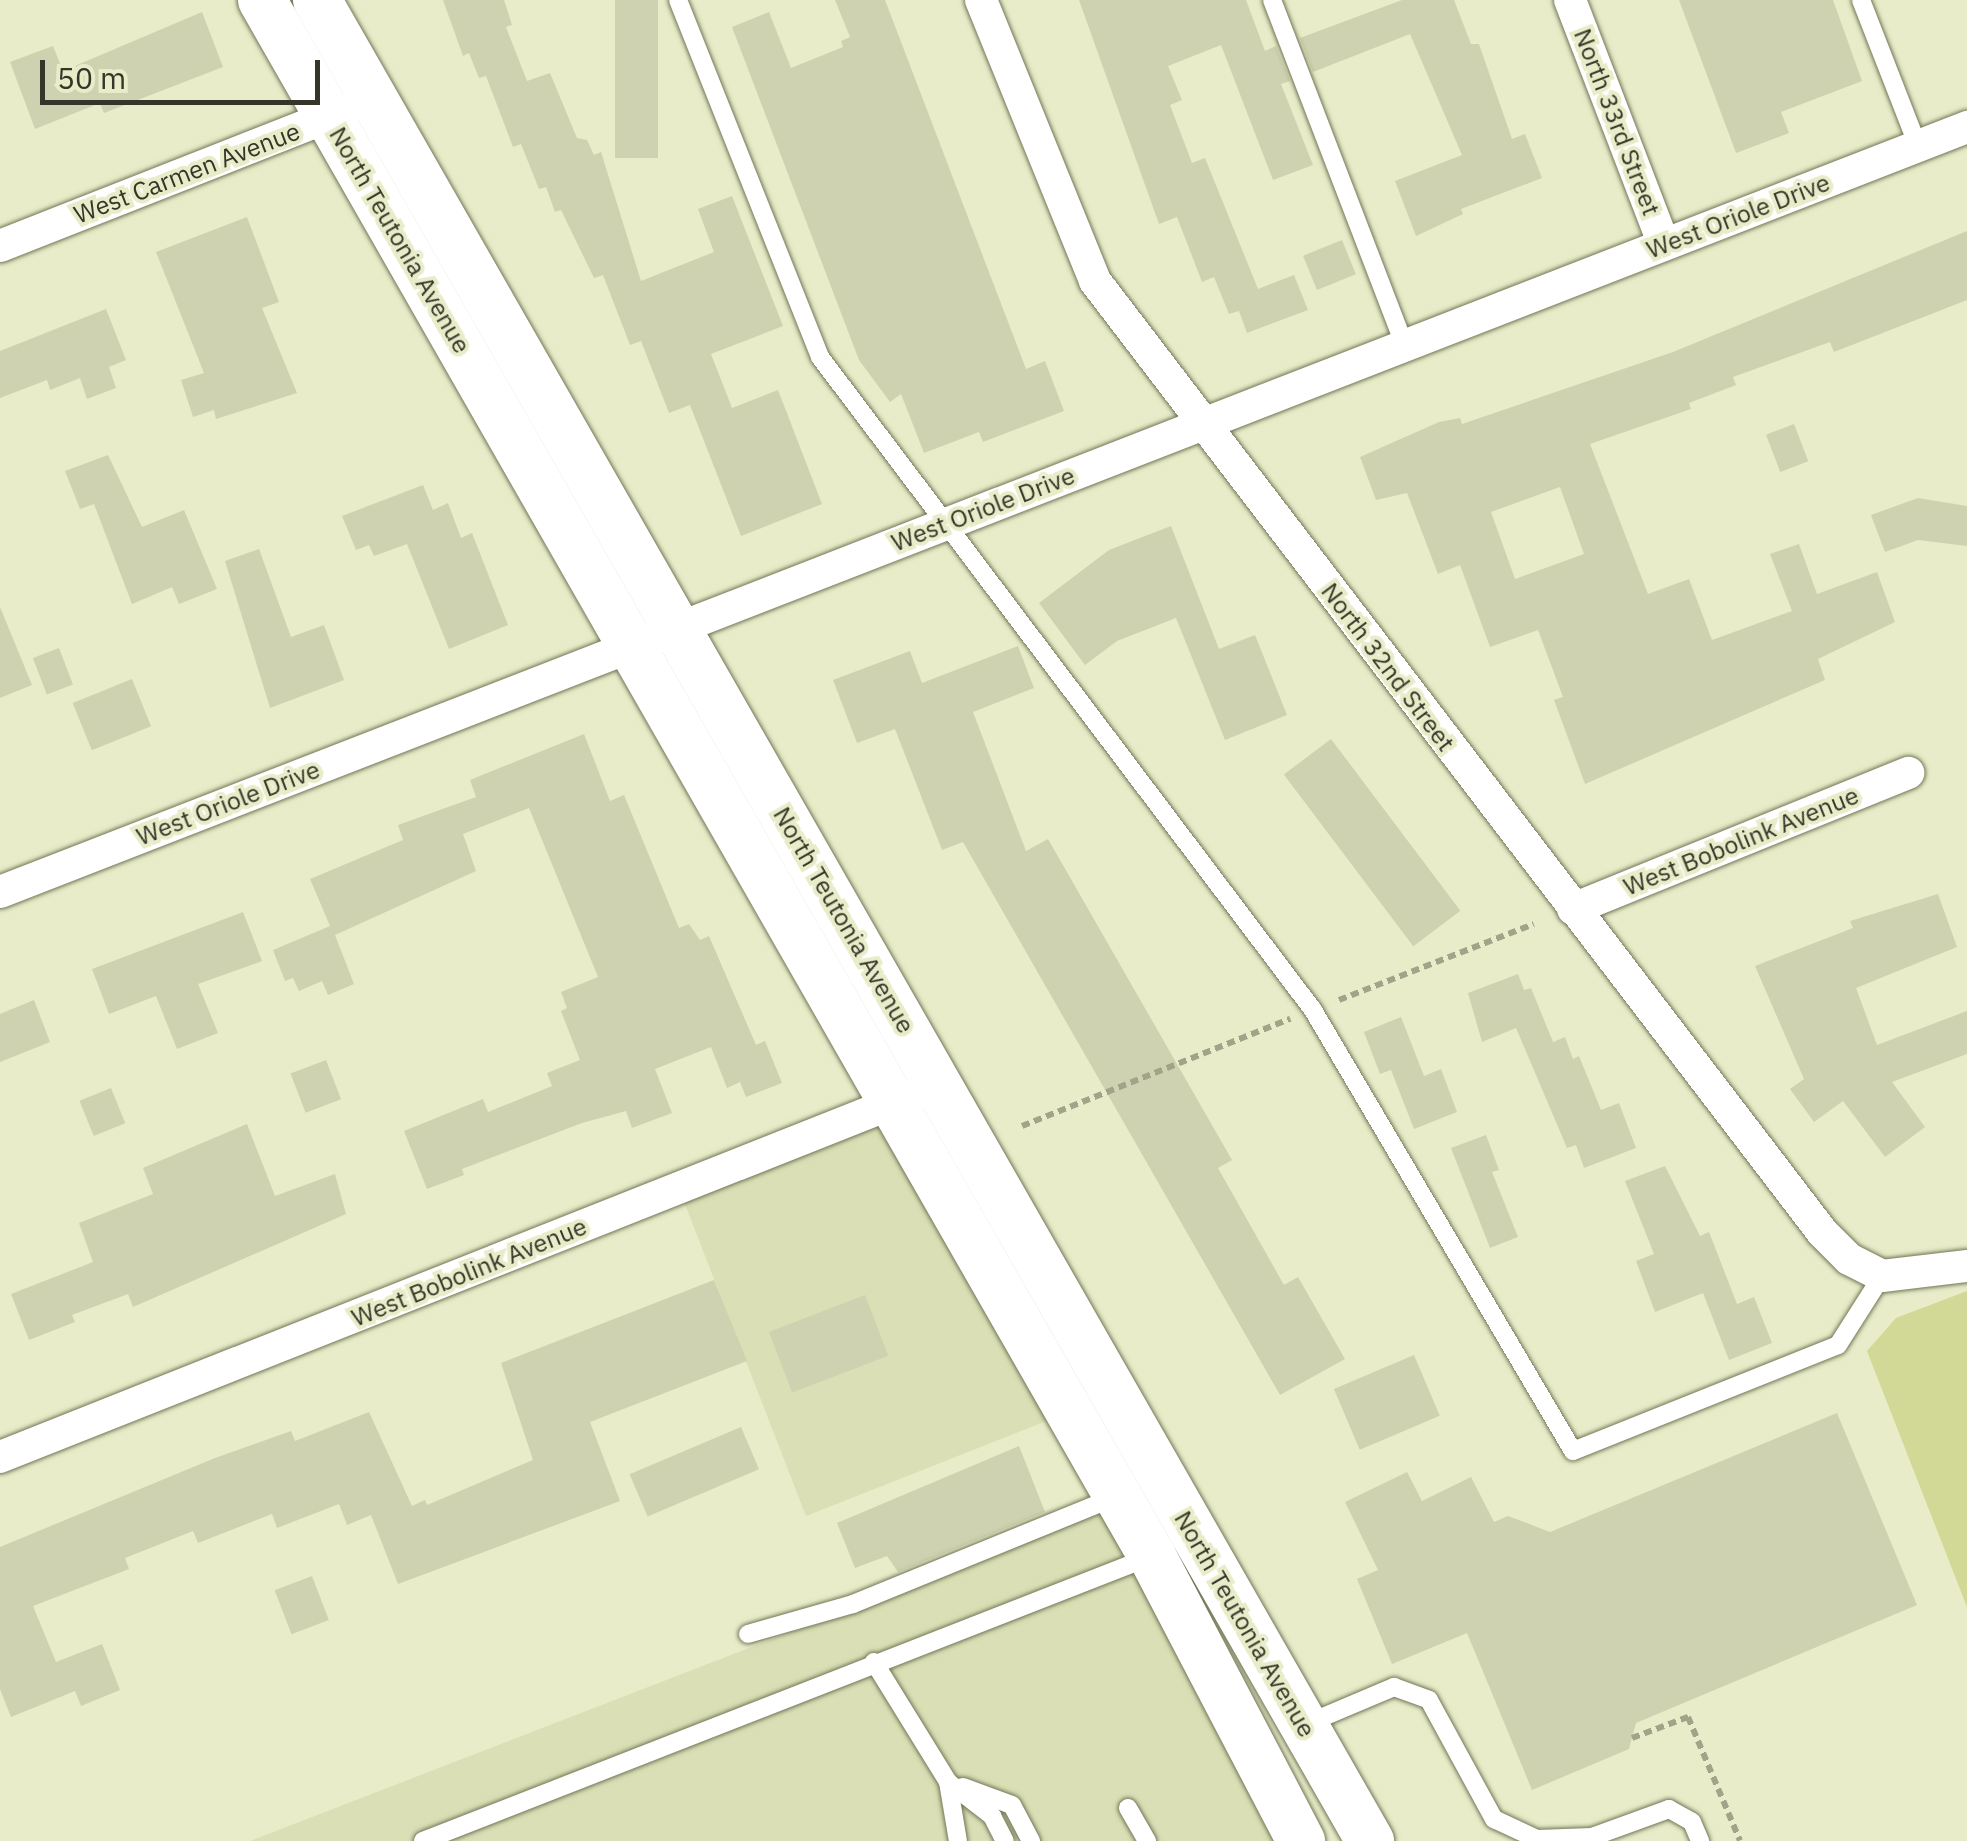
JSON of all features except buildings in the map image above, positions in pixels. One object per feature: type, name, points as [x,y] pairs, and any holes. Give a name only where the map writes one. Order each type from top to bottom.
[{"type":"main road","name":"North Teutonia Avenue","points":[[262,0],[891,1106],[1152,1556],[1301,1841]]},
{"type":"main road","name":"North Teutonia Avenue","points":[[317,0],[1370,1841]]},
{"type":"street","name":"North 32nd Street","points":[[981,0],[1075,245],[1094,281],[1822,1232],[1849,1259],[1882,1276]]},
{"type":"street","name":"North 33rd Street","points":[[1570,0],[1664,245]]},
{"type":"street","name":"West Carmen Avenue","points":[[0,246],[330,118],[371,95]]},
{"type":"street","name":"West Oriole Drive","points":[[0,892],[949,521],[1204,427],[1967,127]]},
{"type":"street","name":"West Bobolink Avenue","points":[[1573,909],[1908,773]]},
{"type":"street","name":"West Bobolink Avenue","points":[[0,1458],[891,1106],[938,1084]]},
{"type":"street","points":[[1882,1276],[1967,1266]]},
{"type":"lane","points":[[678,0],[820,356],[949,521],[1314,1010],[1573,1451],[1838,1345],[1882,1276]]},
{"type":"lane","points":[[1272,0],[1405,348]]},
{"type":"lane","points":[[1861,0],[1918,146]]},
{"type":"lane","points":[[748,1634],[853,1604],[1117,1496]]},
{"type":"lane","points":[[423,1841],[1152,1556]]},
{"type":"lane","points":[[874,1662],[948,1782],[992,1816],[1006,1841]]},
{"type":"lane","points":[[1304,1726],[1394,1687],[1429,1700],[1494,1819],[1536,1838],[1592,1837],[1669,1810],[1692,1822],[1700,1841]]},
{"type":"lane","points":[[948,1782],[958,1841]]},
{"type":"lane","points":[[948,1782],[1012,1805],[1032,1841]]},
{"type":"lane","points":[[1128,1808],[1147,1841]]},
{"type":"path","points":[[1022,1126],[1534,924]]},
{"type":"path","points":[[1632,1738],[1688,1717],[1740,1841]]},
{"type":"shaded area","points":[[891,1106],[1069,1412],[806,1516],[683,1199]]},
{"type":"shaded area","points":[[1967,1291],[1967,1607],[1867,1351],[1896,1318]]},
{"type":"shaded area","points":[[1122,1504],[1301,1841],[250,1841]]}]
